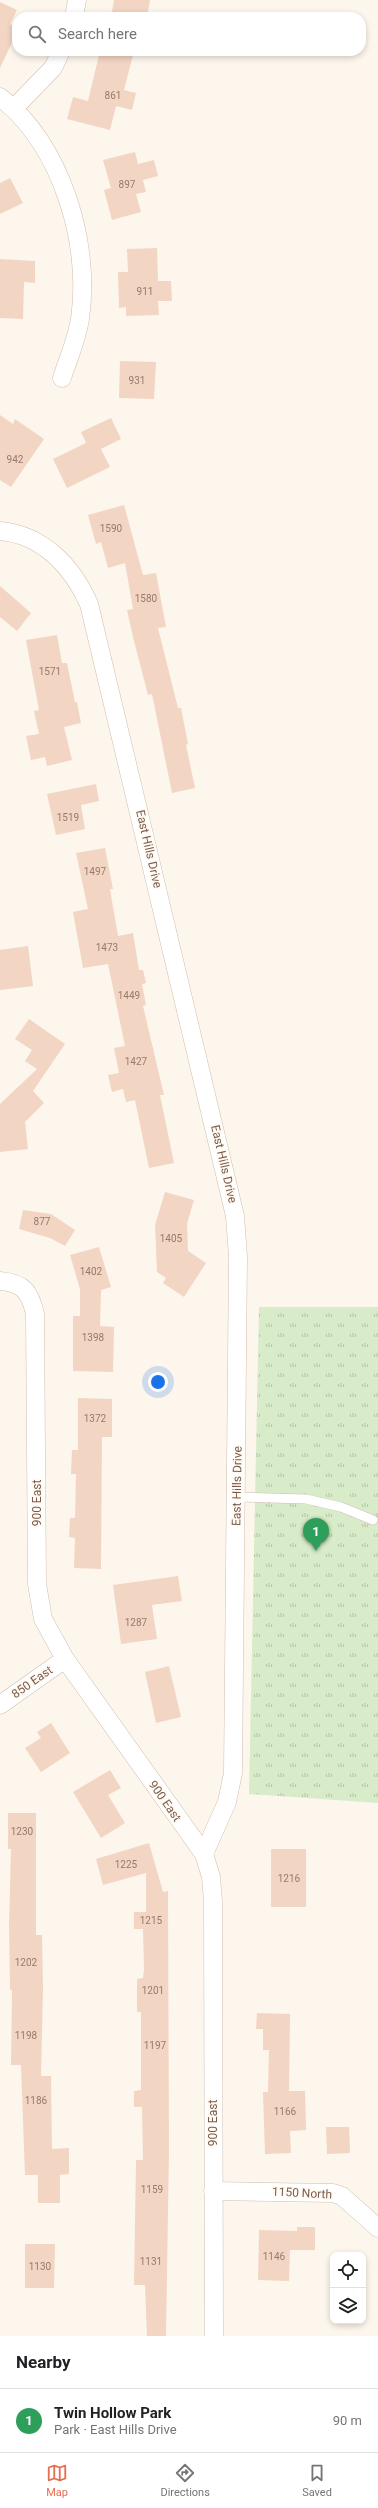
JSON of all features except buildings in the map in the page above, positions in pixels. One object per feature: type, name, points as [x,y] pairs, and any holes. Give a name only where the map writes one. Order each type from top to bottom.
[{"type":"street","points":[[75,12],[77,0]]},
{"type":"street","points":[[59,56],[53,68],[7,102],[50,156],[66,193],[77,232],[83,276],[80,320],[62,378]]},
{"type":"street","name":"East Hills Drive","points":[[0,531],[29,539],[61,560],[83,590],[94,619],[235,1216],[238,1257],[234,1773],[227,1802],[204,1854]]},
{"type":"street","name":"900 East","points":[[0,1281],[17,1285],[28,1292],[34,1308],[36,1326],[38,1596],[43,1619],[65,1659],[204,1854],[211,1877],[213,1901],[214,2336]]},
{"type":"street","name":"850 East","points":[[0,1705],[65,1659]]},
{"type":"street","name":"1150 North","points":[[213,2191],[333,2193],[346,2199],[378,2228]]},
{"type":"lane","points":[[237,1496],[306,1499],[341,1507],[373,1520]]},
{"type":"green space","points":[[259,1307],[378,1307],[378,1803],[249,1794]]},
{"type":"place","name":"Twin Hollow Park","points":[[316,1551]]}]
